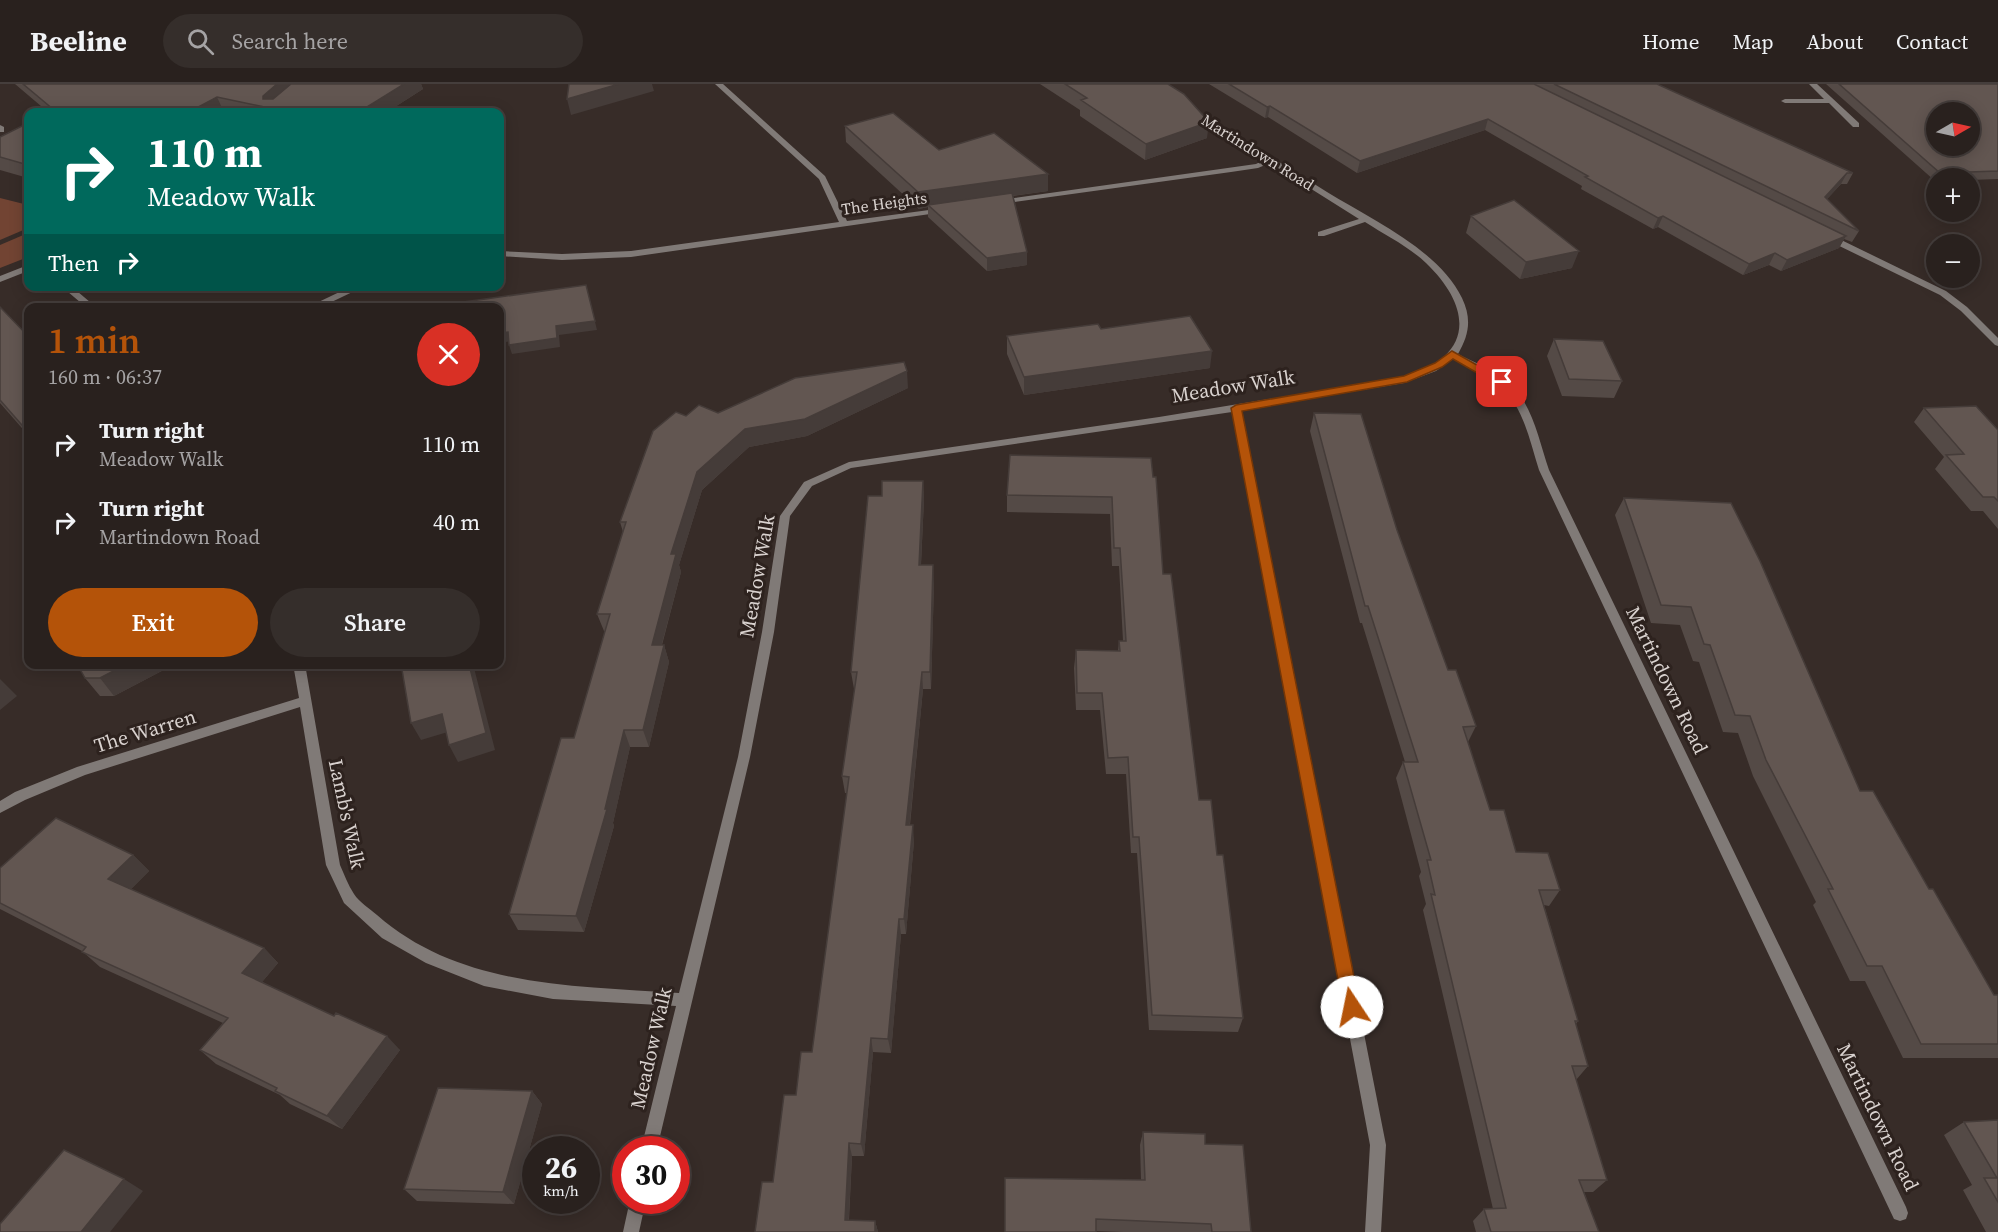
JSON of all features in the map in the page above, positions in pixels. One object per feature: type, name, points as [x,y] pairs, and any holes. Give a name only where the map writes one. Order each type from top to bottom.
[{"type":"street","points":[[719,84],[822,178],[844,224]]},
{"type":"street","points":[[1813,84],[1828,101],[1856,125]]},
{"type":"street","points":[[1785,101],[1828,101]]},
{"type":"street","name":"Martindown Road","points":[[1190,109],[1417,251],[1436,266],[1450,284],[1460,302],[1466,327],[1452,355],[1492,375],[1511,390],[1520,404],[1549,480],[1900,1213]]},
{"type":"street","points":[[985,204],[1258,166],[1271,159]]},
{"type":"street","name":"The Heights","points":[[504,254],[571,257],[632,254],[950,209]]},
{"type":"street","points":[[1321,234],[1366,219]]},
{"type":"street","points":[[1815,230],[1943,293],[1964,309],[1998,343]]},
{"type":"street","points":[[0,279],[24,270]]},
{"type":"street","points":[[71,291],[87,303]]},
{"type":"street","points":[[322,303],[349,291]]},
{"type":"street","name":"Meadow Walk","points":[[653,1136],[744,758],[768,632],[785,516],[808,484],[849,465],[1236,408],[1407,379],[1438,365],[1452,355]]},
{"type":"street","points":[[1236,408],[1378,1145],[1373,1232]]},
{"type":"street","name":"Lamb's Walk","points":[[300,669],[333,865],[349,899],[387,933],[431,958],[484,980],[553,992],[684,1000]]},
{"type":"street","name":"The Warren","points":[[0,807],[20,796],[82,771],[305,701]]},
{"type":"street","points":[[631,1232],[635,1214]]},
{"type":"shaded area","points":[[0,198],[24,204],[24,230],[0,240]]},
{"type":"shaded area","points":[[24,235],[24,259],[0,268],[0,245]]},
{"type":"building","points":[[23,84],[277,84],[263,96],[263,99],[273,99],[291,84],[404,84],[365,108],[269,108],[217,97],[196,108],[52,108]]},
{"type":"building","points":[[569,84],[619,84],[567,99]]},
{"type":"building","points":[[1065,84],[1168,84],[1184,94],[1209,122],[1146,144],[1081,100],[1087,98]]},
{"type":"building","points":[[1229,84],[1534,84],[1846,236],[1787,260],[1775,253],[1749,264],[1663,216],[1658,218],[1488,119],[1360,161],[1270,106],[1267,107]]},
{"type":"building","points":[[1554,84],[1657,84],[1853,173],[1847,173],[1825,197],[1859,231]]},
{"type":"building","points":[[1839,84],[1998,84],[1998,171],[1980,172],[1980,168],[1934,168]]},
{"type":"building","points":[[893,113],[939,150],[994,133],[1048,174],[918,192],[845,126]]},
{"type":"building","points":[[24,125],[24,164],[0,157],[0,137]]},
{"type":"building","points":[[1012,193],[1027,252],[987,258],[928,205]]},
{"type":"building","points":[[1514,200],[1579,251],[1526,262],[1471,216]]},
{"type":"building","points":[[586,285],[595,321],[556,326],[557,338],[509,345],[508,332],[504,332],[504,303],[464,302]]},
{"type":"building","points":[[0,307],[24,332],[24,427],[0,400]]},
{"type":"building","points":[[1190,316],[1212,351],[1024,377],[1007,336],[1098,324],[1101,329]]},
{"type":"building","points":[[1554,339],[1603,341],[1622,381],[1569,379]]},
{"type":"building","points":[[904,362],[907,371],[805,419],[745,429],[697,472],[671,554],[676,554],[652,645],[664,645],[643,730],[624,730],[605,809],[607,809],[576,916],[509,914],[561,738],[574,738],[610,614],[597,614],[626,522],[620,522],[653,431],[676,412],[686,416],[699,405],[718,413],[795,378]]},
{"type":"building","points":[[1976,406],[1998,430],[1998,501],[1994,497],[1983,497],[1946,455],[1964,454],[1924,408]]},
{"type":"building","points":[[1314,413],[1361,414],[1397,530],[1448,670],[1456,670],[1476,726],[1463,727],[1490,810],[1504,810],[1516,852],[1548,853],[1560,890],[1539,890],[1578,1021],[1575,1021],[1588,1066],[1572,1066],[1607,1180],[1579,1180],[1599,1232],[1491,1232],[1484,1209],[1506,1208],[1431,894],[1435,895],[1427,860],[1431,860],[1403,762],[1418,762],[1368,606],[1365,606]]},
{"type":"building","points":[[1010,455],[1151,458],[1153,477],[1156,477],[1163,574],[1171,574],[1199,800],[1211,800],[1217,855],[1223,855],[1243,1018],[1152,1015],[1139,837],[1133,837],[1128,757],[1108,758],[1102,693],[1077,693],[1076,650],[1120,651],[1119,641],[1126,641],[1120,548],[1114,548],[1112,497],[1007,495]]},
{"type":"building","points":[[882,481],[923,481],[919,565],[933,565],[930,672],[922,672],[906,825],[913,825],[904,919],[899,919],[888,1039],[871,1038],[861,1144],[849,1143],[845,1220],[875,1221],[875,1232],[755,1232],[762,1182],[773,1182],[784,1095],[796,1095],[801,1052],[812,1052],[849,777],[842,776],[857,672],[851,672],[868,496],[882,496]]},
{"type":"building","points":[[1624,498],[1731,503],[1760,561],[1860,791],[1873,791],[1929,889],[1933,889],[1994,995],[1998,995],[1998,1044],[1921,1044],[1882,966],[1867,966],[1828,889],[1833,889],[1766,760],[1750,716],[1735,715],[1710,645],[1704,644],[1691,607],[1661,605]]},
{"type":"building","points":[[80,669],[117,669],[100,678],[85,678]]},
{"type":"building","points":[[402,669],[470,669],[486,733],[449,745],[442,714],[411,723]]},
{"type":"building","points":[[56,818],[133,855],[108,879],[264,948],[242,973],[334,1016],[336,1013],[387,1036],[327,1116],[200,1050],[228,1018],[82,952],[86,947],[0,903],[0,868]]},
{"type":"building","points":[[438,1088],[532,1091],[503,1192],[404,1189]]},
{"type":"building","points":[[1998,1120],[1998,1202],[1984,1178],[1997,1178],[1964,1122]]},
{"type":"building","points":[[1143,1132],[1205,1134],[1205,1144],[1243,1145],[1251,1232],[1212,1232],[1211,1224],[1096,1219],[1096,1232],[1005,1232],[1005,1178],[1145,1180]]},
{"type":"building","points":[[64,1150],[124,1179],[81,1232],[0,1232],[0,1224]]},
{"type":"route","points":[[1352,1007],[1236,408],[1407,379],[1422,374],[1452,355],[1502,382]]}]
